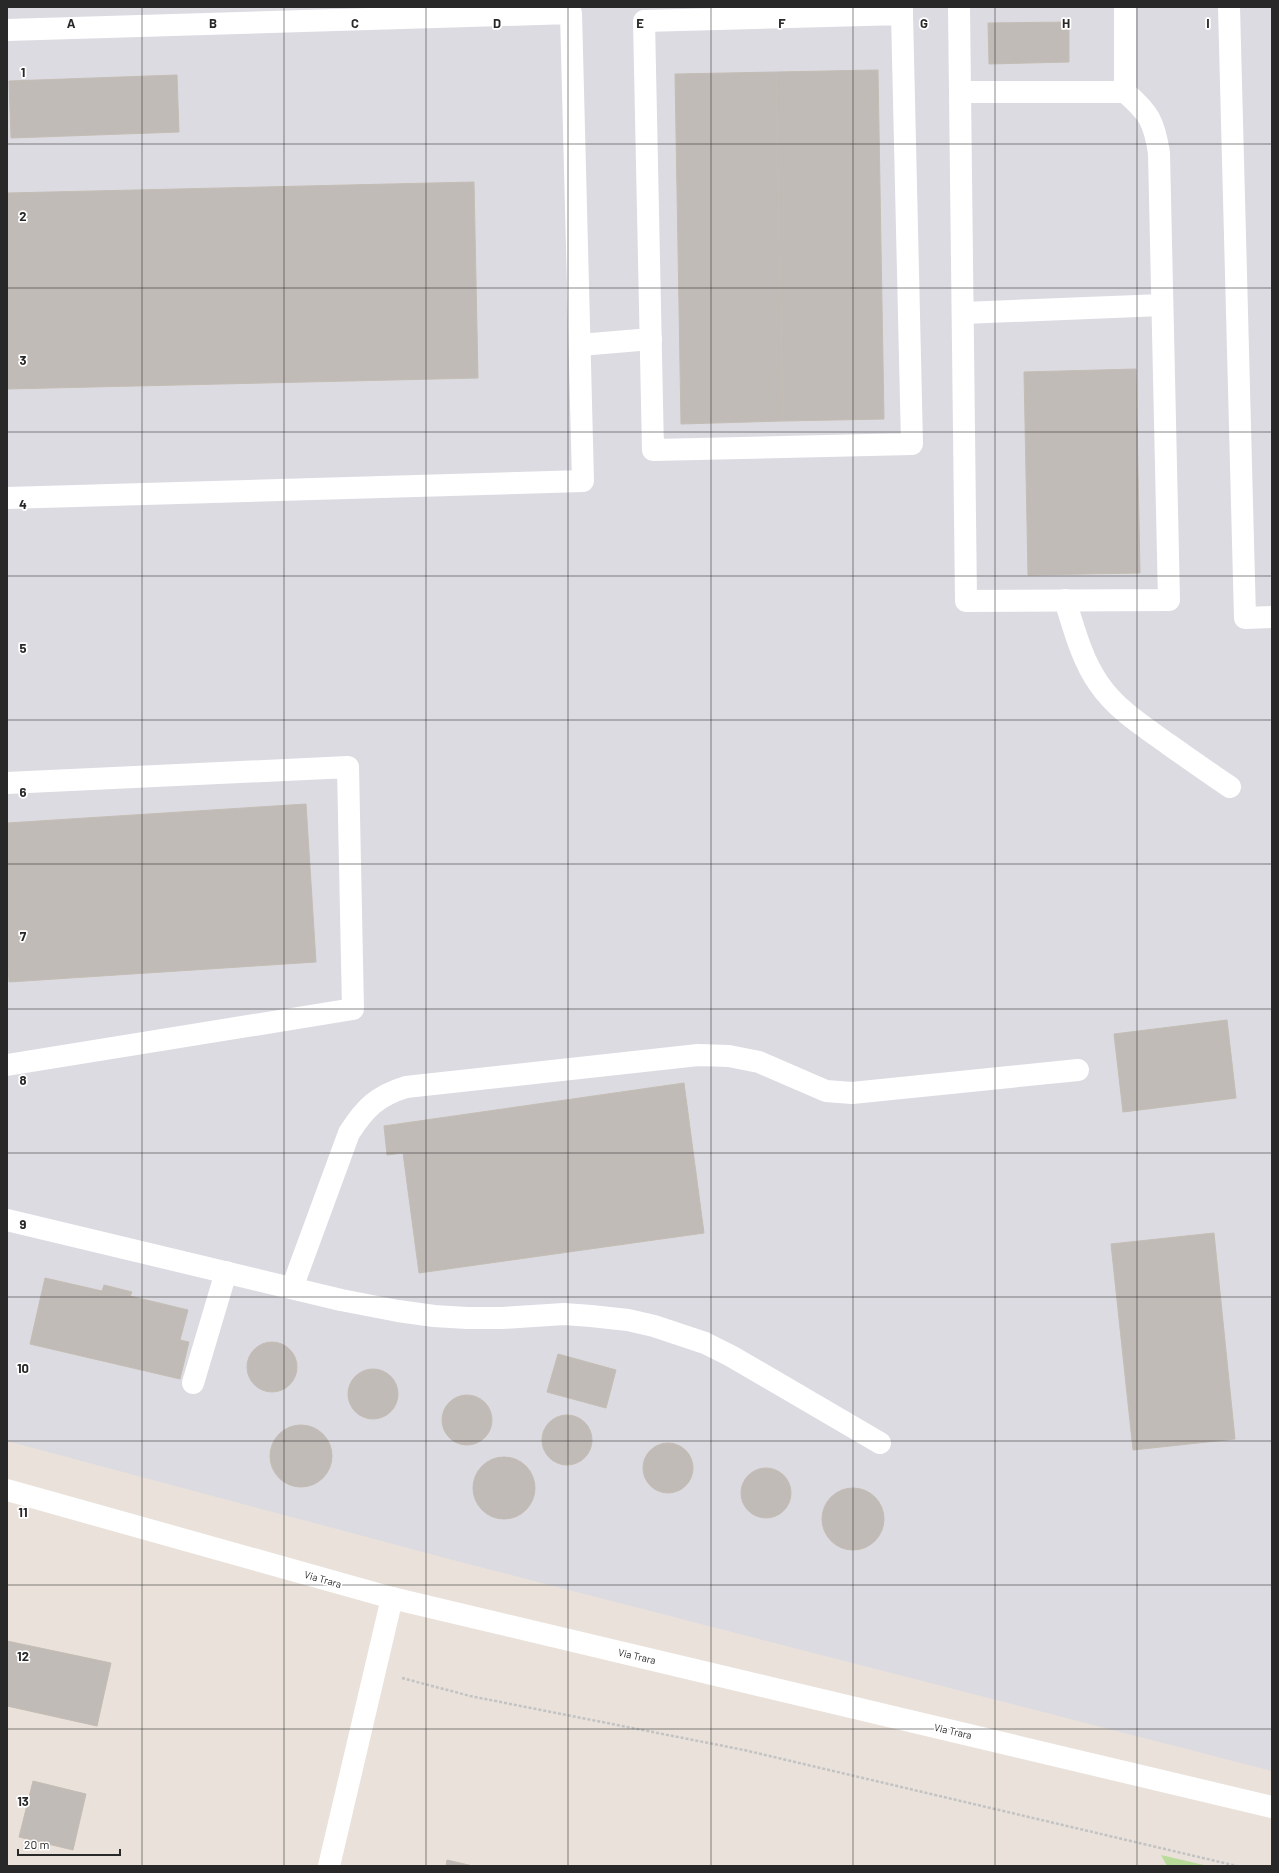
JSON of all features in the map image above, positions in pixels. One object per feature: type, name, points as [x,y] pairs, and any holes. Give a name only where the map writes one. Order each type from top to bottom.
[{"type":"street","points":[[959,7],[960,92],[963,313],[966,601],[1168,600],[1159,153],[1156,135],[1150,118],[1139,104],[1125,92],[960,92]]},
{"type":"street","points":[[1125,7],[1125,92]]},
{"type":"street","points":[[1229,7],[1245,618],[1272,617]]},
{"type":"street","points":[[902,10],[912,444],[653,450],[644,21],[902,10]]},
{"type":"street","points":[[7,30],[571,13],[583,482],[7,498]]},
{"type":"street","points":[[963,313],[1162,305]]},
{"type":"street","points":[[580,345],[651,339]]},
{"type":"street","points":[[1065,600],[1076,636],[1087,663],[1099,684],[1110,698],[1142,726],[1230,787]]},
{"type":"street","points":[[7,782],[348,767],[353,1009],[7,1065]]},
{"type":"street","points":[[292,1288],[349,1133],[364,1111],[374,1102],[383,1095],[406,1086],[705,1055],[729,1056],[759,1062],[826,1091],[852,1093],[1078,1070]]},
{"type":"street","points":[[7,1220],[341,1300],[434,1316],[502,1318],[564,1314],[628,1320],[654,1326],[705,1343],[731,1356],[880,1443]]},
{"type":"street","points":[[193,1383],[226,1272]]},
{"type":"street","name":"Via Trara","points":[[7,1490],[392,1598],[1272,1807]]},
{"type":"street","points":[[329,1866],[392,1598]]},
{"type":"path","points":[[374,1671],[470,1696],[752,1752],[1237,1866]]},
{"type":"shaded area","points":[[7,7],[1272,7],[1272,1771],[468,1564],[7,1441]]},
{"type":"green space","points":[[1161,1855],[1208,1866],[1167,1866]]},
{"type":"building","points":[[1069,22],[1069,62],[989,64],[988,23]]},
{"type":"building","points":[[878,70],[884,419],[783,421],[776,72]]},
{"type":"building","points":[[776,72],[783,421],[681,424],[675,74]]},
{"type":"building","points":[[177,75],[179,132],[11,138],[9,81]]},
{"type":"building","points":[[474,182],[478,378],[7,389],[7,193]]},
{"type":"building","points":[[1136,369],[1140,573],[1028,575],[1024,372]]},
{"type":"building","points":[[306,804],[316,962],[9,982],[7,948],[7,823]]},
{"type":"building","points":[[1227,1020],[1236,1098],[1123,1112],[1114,1034]]},
{"type":"building","points":[[684,1083],[704,1233],[419,1273],[403,1153],[387,1155],[384,1126]]},
{"type":"building","points":[[1214,1233],[1235,1439],[1133,1450],[1111,1244]]},
{"type":"building","points":[[45,1278],[102,1291],[104,1285],[132,1292],[130,1296],[188,1310],[180,1340],[189,1342],[180,1379],[30,1344]]},
{"type":"building","points":[[267,1342],[277,1342],[290,1349],[297,1362],[297,1372],[290,1385],[277,1392],[267,1392],[258,1388],[251,1381],[247,1372],[247,1362],[251,1353],[258,1346]]},
{"type":"building","points":[[558,1354],[616,1370],[606,1408],[547,1392]]},
{"type":"building","points":[[368,1369],[378,1369],[391,1376],[398,1389],[398,1399],[391,1412],[378,1419],[368,1419],[359,1415],[352,1408],[348,1399],[348,1389],[352,1380],[359,1373]]},
{"type":"building","points":[[462,1395],[472,1395],[485,1402],[492,1415],[492,1425],[485,1438],[472,1445],[462,1445],[453,1441],[446,1434],[442,1425],[442,1415],[446,1406],[453,1399]]},
{"type":"building","points":[[562,1415],[572,1415],[585,1422],[592,1435],[592,1445],[585,1458],[572,1465],[562,1465],[553,1461],[546,1454],[542,1445],[542,1435],[546,1426],[553,1419]]},
{"type":"building","points":[[295,1425],[307,1425],[323,1434],[330,1444],[332,1456],[330,1468],[323,1478],[307,1487],[295,1487],[284,1482],[275,1473],[270,1462],[270,1450],[275,1439],[284,1430]]},
{"type":"building","points":[[663,1443],[673,1443],[686,1450],[693,1463],[693,1473],[686,1486],[673,1493],[663,1493],[654,1489],[647,1482],[643,1473],[643,1463],[647,1454],[654,1447]]},
{"type":"building","points":[[504,1457],[516,1459],[526,1466],[533,1476],[535,1488],[533,1500],[526,1510],[516,1517],[504,1519],[492,1517],[482,1510],[475,1500],[473,1488],[475,1476],[482,1466],[492,1459]]},
{"type":"building","points":[[761,1468],[771,1468],[784,1475],[791,1488],[791,1498],[784,1511],[771,1518],[761,1518],[752,1514],[745,1507],[741,1498],[741,1488],[745,1479],[752,1472]]},
{"type":"building","points":[[847,1488],[859,1488],[875,1497],[882,1507],[884,1519],[882,1531],[875,1541],[859,1550],[847,1550],[836,1545],[827,1536],[822,1525],[822,1513],[827,1502],[836,1493]]},
{"type":"building","points":[[7,1641],[111,1663],[97,1726],[7,1706]]},
{"type":"building","points":[[33,1781],[86,1794],[73,1850],[19,1837]]},
{"type":"building","points":[[447,1860],[473,1866],[446,1866]]}]
